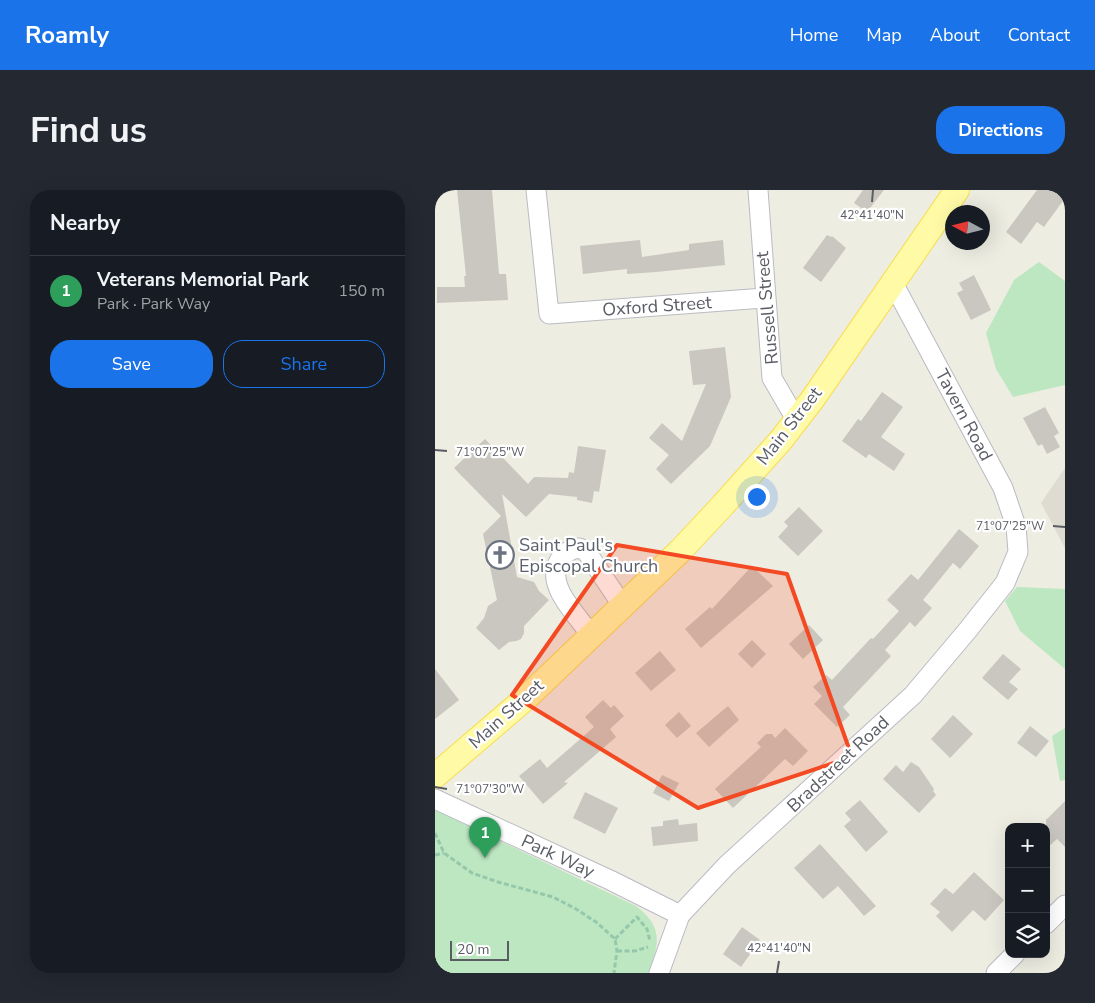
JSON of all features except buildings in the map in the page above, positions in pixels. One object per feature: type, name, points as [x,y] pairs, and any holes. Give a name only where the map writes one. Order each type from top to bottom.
[{"type":"main road","name":"Main Street","points":[[435,776],[526,698],[681,550],[723,505],[797,420],[957,190]]},
{"type":"street","name":"Oxford Street","points":[[536,190],[549,314],[765,298]]},
{"type":"street","name":"Russell Street","points":[[758,190],[772,378],[797,420]]},
{"type":"street","name":"Tavern Road","points":[[893,284],[1003,488],[1016,526],[1018,552]]},
{"type":"street","points":[[591,634],[559,590],[556,568],[559,558],[565,552],[579,548],[586,551],[622,605]]},
{"type":"street","name":"Bradstreet Road","points":[[659,973],[680,916],[727,865],[913,694],[967,632],[1005,583],[1018,552]]},
{"type":"street","name":"Park Way","points":[[435,799],[601,876],[680,916]]},
{"type":"street","points":[[1050,920],[1065,905]]},
{"type":"street","points":[[996,973],[1011,958]]},
{"type":"path","points":[[435,833],[444,853],[472,873],[553,897],[596,922],[615,939],[617,952],[614,973]]},
{"type":"path","points":[[435,855],[444,853]]},
{"type":"path","points":[[615,939],[637,917],[647,929],[650,940],[651,947],[635,951],[617,952]]},
{"type":"highlighted area","points":[[617,545],[787,574],[852,757],[698,808],[512,695]]},
{"type":"shaded area","points":[[1065,468],[1065,548],[1041,503]]},
{"type":"green space","points":[[1039,262],[1065,281],[1065,385],[1013,397],[996,369],[986,333],[1014,280]]},
{"type":"green space","points":[[1017,587],[1065,589],[1065,669],[1020,631],[1005,601]]},
{"type":"green space","points":[[1065,728],[1065,780],[1060,781],[1052,736]]},
{"type":"green space","points":[[435,810],[636,906],[651,921],[657,936],[655,953],[648,973],[435,973]]},
{"type":"place","name":"Saint Paul's Episcopal Church","points":[[500,555]]},
{"type":"place","name":"Veterans Memorial Park","points":[[485,858]]}]
